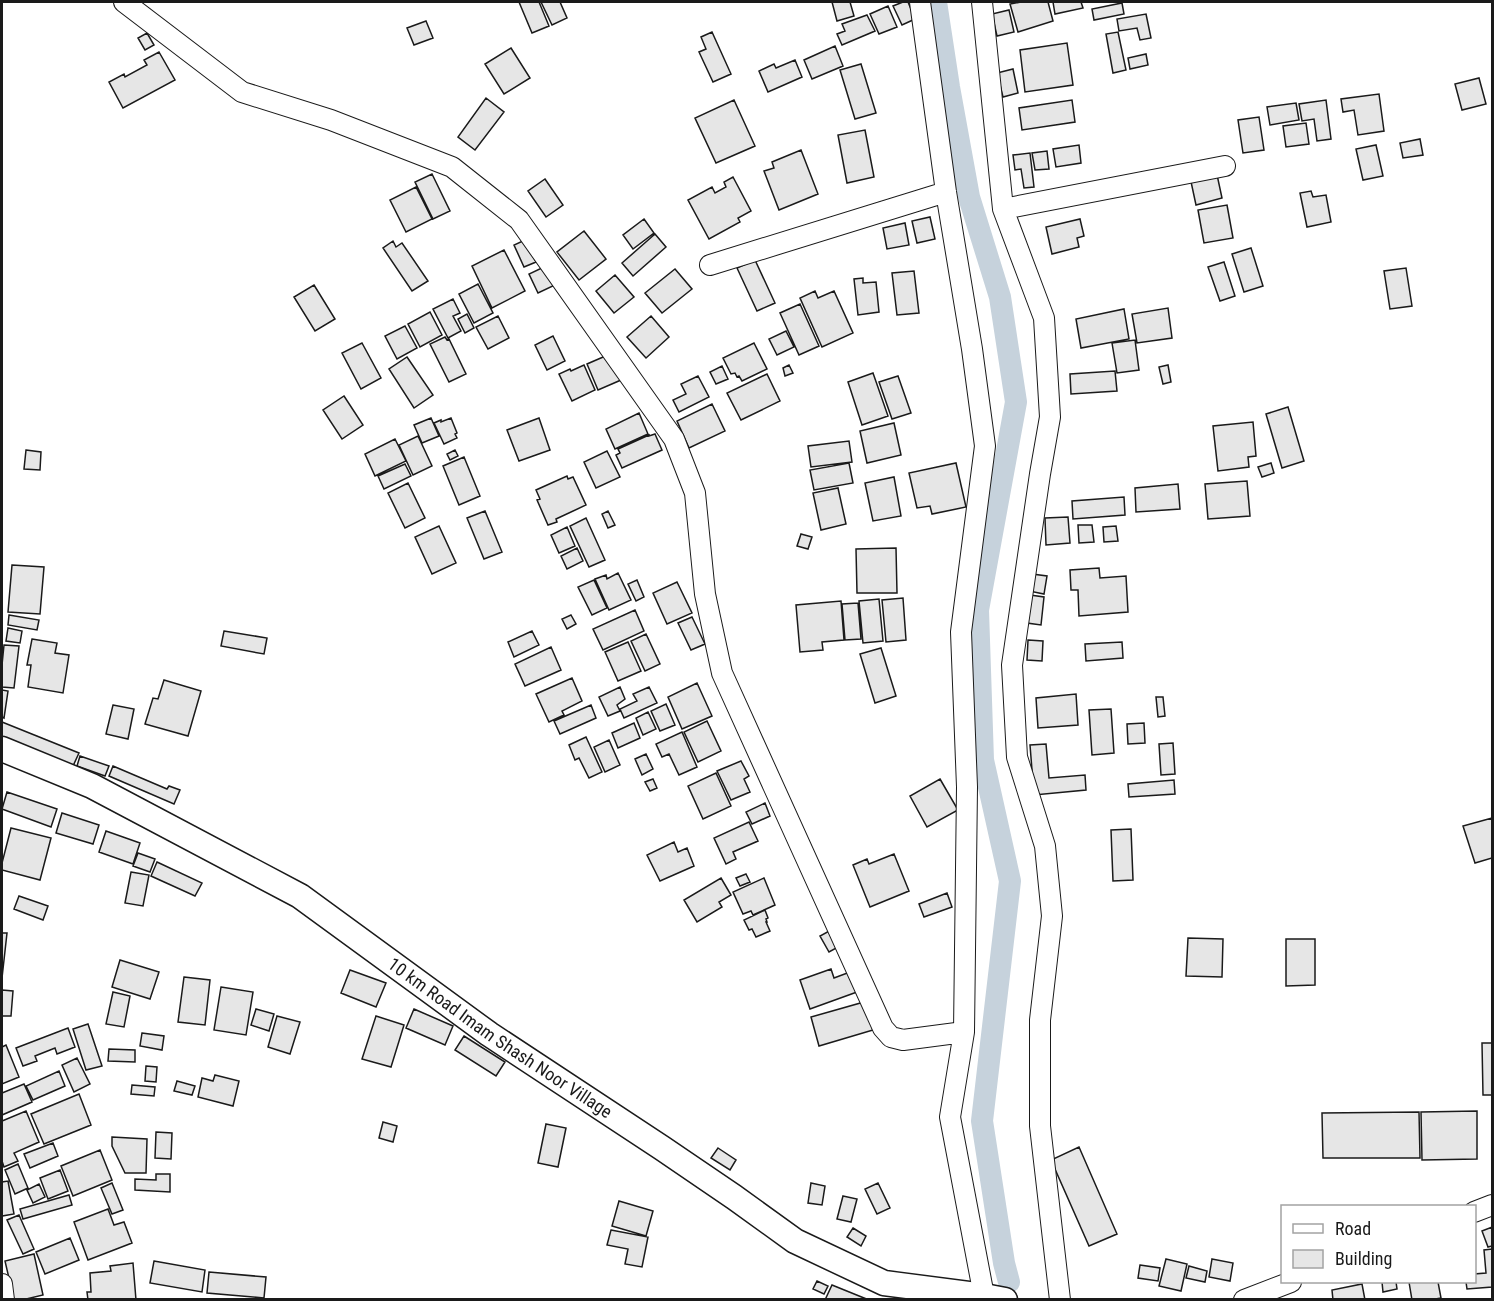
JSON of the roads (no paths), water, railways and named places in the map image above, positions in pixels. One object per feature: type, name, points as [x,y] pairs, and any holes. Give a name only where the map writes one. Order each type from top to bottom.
[{"type":"street","points":[[124,2],[242,92],[331,120],[452,167],[519,220],[674,439],[695,493],[705,594],[722,673],[884,1028],[891,1037],[903,1040],[964,1032]]},
{"type":"street","points":[[920,2],[985,446],[961,632],[967,787],[964,1032],[950,1117],[994,1298]]},
{"type":"street","points":[[982,2],[1003,209],[1044,318],[1050,417],[1012,665],[1017,757],[1045,846],[1052,916],[1040,1020],[1040,1126],[1060,1299]]},
{"type":"street","points":[[1003,209],[1225,166]]},
{"type":"street","points":[[710,265],[946,192]]},
{"type":"street","name":"10 km Road Imam Shash Noor Village","points":[[2,749],[92,786],[300,896],[489,1034],[698,1172],[795,1241],[884,1283],[994,1298]]},
{"type":"street","points":[[1476,1211],[1492,1205]]},
{"type":"street","points":[[1244,1299],[1286,1283]]},
{"type":"street","points":[[2,1284],[4,1299]]},
{"type":"waterway","points":[[936,2],[969,197],[1000,297],[1016,402],[978,610],[983,760],[1010,881],[982,1121],[1009,1282]]}]
